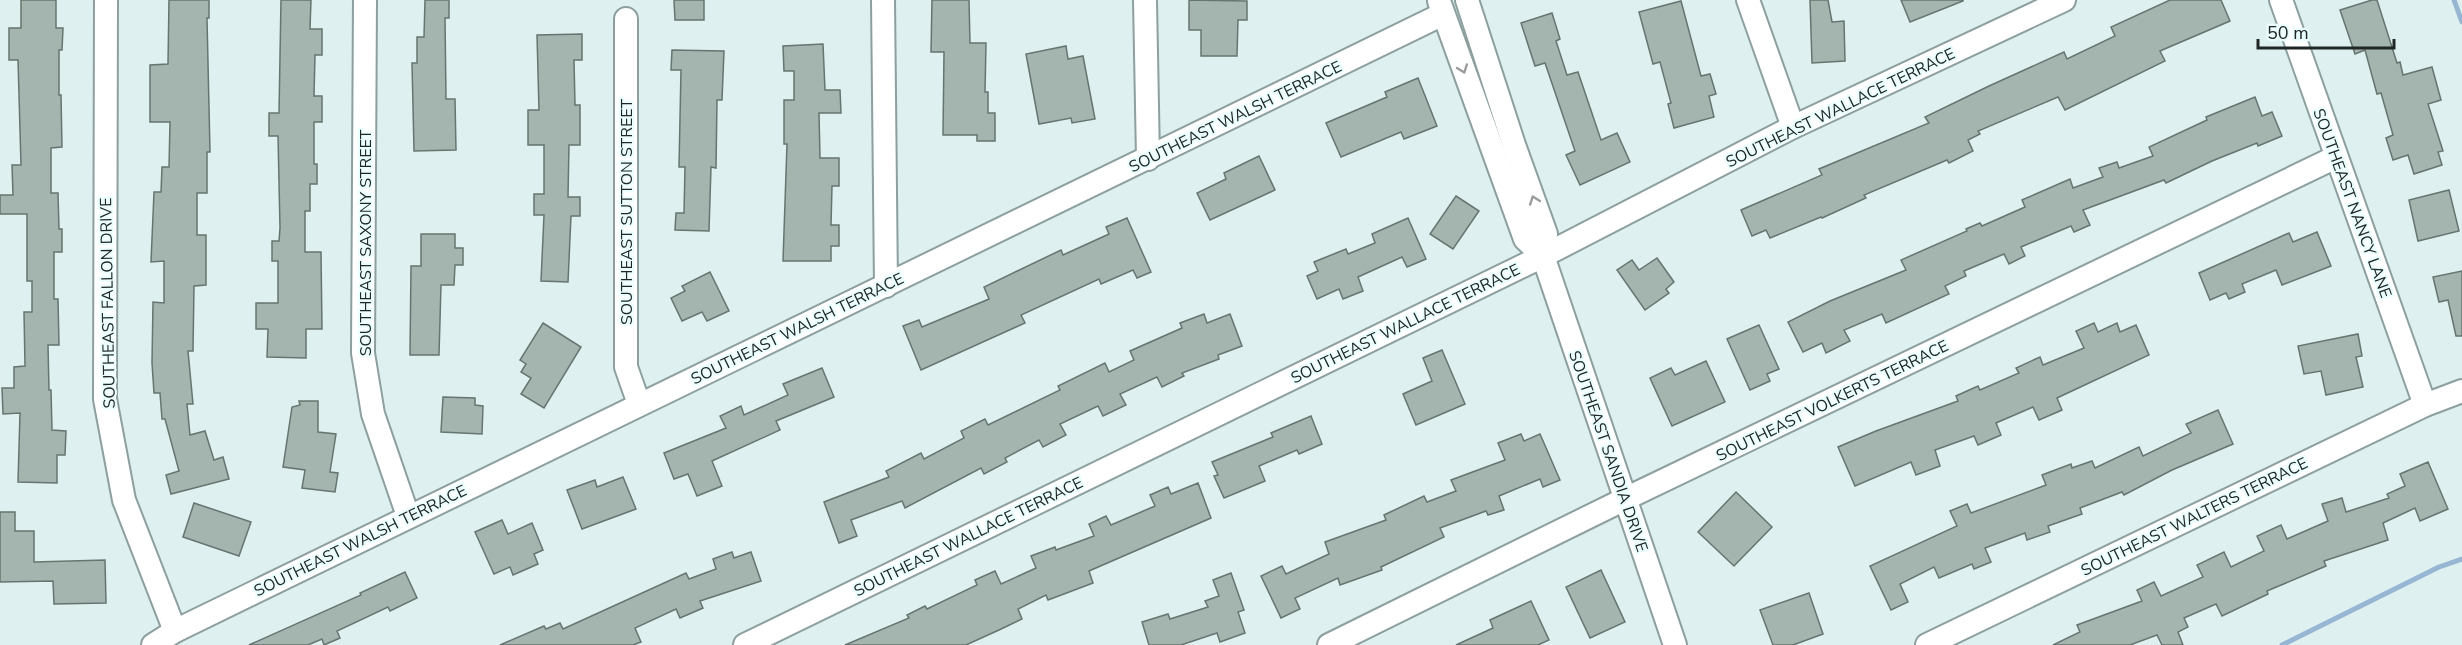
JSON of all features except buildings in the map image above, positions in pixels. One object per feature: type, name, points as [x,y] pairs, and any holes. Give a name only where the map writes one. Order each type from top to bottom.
[{"type":"street","name":"SOUTHEAST FALLON DRIVE","points":[[106,0],[105,399],[123,500],[175,631]]},
{"type":"street","name":"SOUTHEAST SAXONY STREET","points":[[365,0],[363,353],[373,414],[408,516]]},
{"type":"street","points":[[883,0],[886,286]]},
{"type":"street","points":[[1145,0],[1148,159]]},
{"type":"street","name":"SOUTHEAST SANDIA DRIVE","points":[[1467,0],[1514,146],[1546,234],[1543,256],[1675,645]]},
{"type":"street","points":[[1748,0],[1793,127]]},
{"type":"street","name":"SOUTHEAST WALLACE TERRACE","points":[[745,645],[1543,256],[1793,127],[2064,0]]},
{"type":"street","name":"SOUTHEAST NANCY LANE","points":[[2281,0],[2425,405]]},
{"type":"street","name":"SOUTHEAST WALSH TERRACE","points":[[153,645],[175,631],[408,516],[1148,159],[1441,7]]},
{"type":"street","name":"SOUTHEAST SANDIA DRIVE","points":[[1441,7],[1525,239],[1543,256]]},
{"type":"street","name":"SOUTHEAST SUTTON STREET","points":[[626,19],[626,367],[639,404]]},
{"type":"street","name":"SOUTHEAST VOLKERTS TERRACE","points":[[1329,645],[1625,499],[2336,157]]},
{"type":"street","name":"SOUTHEAST WALTERS TERRACE","points":[[1927,645],[2425,405],[2462,391]]},
{"type":"waterway","points":[[2454,0],[2462,22]]},
{"type":"waterway","points":[[2282,645],[2439,567],[2462,559]]}]
